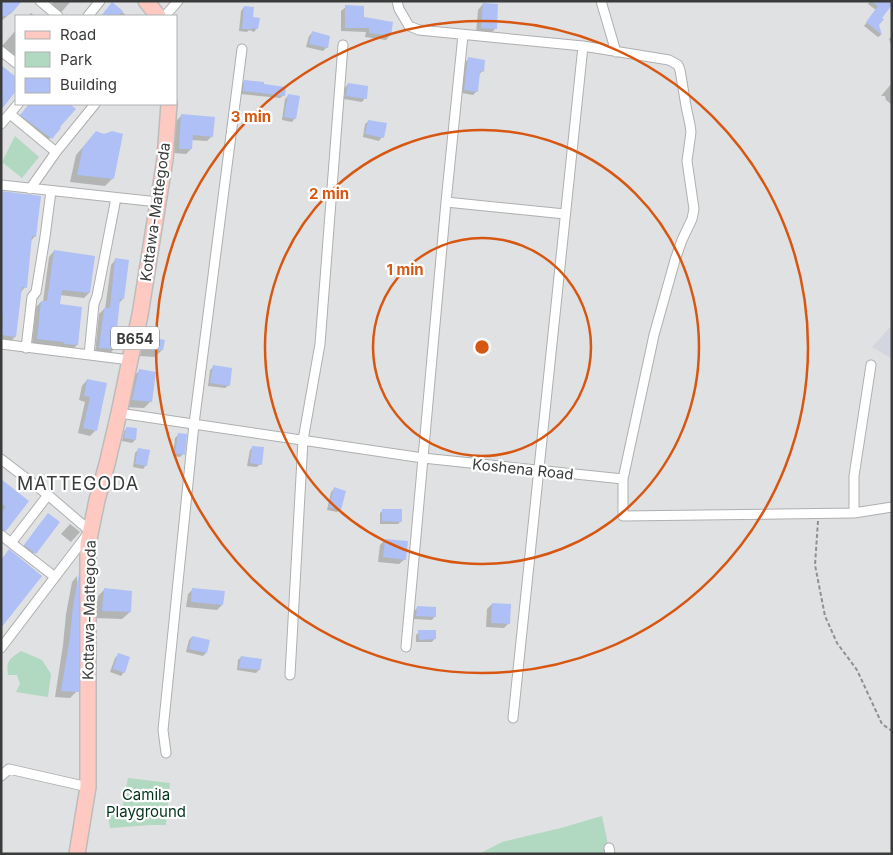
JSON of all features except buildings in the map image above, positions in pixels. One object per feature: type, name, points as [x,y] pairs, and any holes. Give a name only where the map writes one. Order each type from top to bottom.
[{"type":"main road","points":[[146,1],[157,15]]},
{"type":"main road","name":"Kottawa-Mattegoda","points":[[77,854],[88,786],[88,544],[97,500],[120,413],[140,315],[165,159],[169,105]]},
{"type":"street","points":[[40,1],[57,15]]},
{"type":"street","points":[[89,15],[100,1]]},
{"type":"street","points":[[166,15],[178,1]]},
{"type":"street","points":[[397,1],[399,9],[409,26],[419,30],[583,46],[669,60],[678,65],[690,125],[687,161],[694,209],[675,260],[654,334],[623,479],[623,516],[854,513],[892,507]]},
{"type":"street","points":[[602,1],[616,52]]},
{"type":"street","points":[[406,647],[463,35]]},
{"type":"street","points":[[290,675],[303,440],[320,344],[343,45]]},
{"type":"street","points":[[513,718],[583,46]]},
{"type":"street","points":[[166,753],[163,730],[194,424],[242,50]]},
{"type":"street","points":[[1,51],[15,62]]},
{"type":"street","points":[[1,124],[17,105]]},
{"type":"street","points":[[30,189],[93,105]]},
{"type":"street","points":[[10,114],[56,152]]},
{"type":"street","points":[[1,185],[158,202]]},
{"type":"street","points":[[26,348],[32,297],[36,292],[46,237],[51,191]]},
{"type":"street","points":[[89,355],[94,304],[116,198]]},
{"type":"street","points":[[446,202],[565,214]]},
{"type":"street","points":[[1,344],[130,360]]},
{"type":"street","points":[[854,513],[854,476],[871,365]]},
{"type":"street","name":"Koshena Road","points":[[120,413],[423,458],[623,479]]},
{"type":"street","points":[[1,459],[48,495],[90,531],[1,648]]},
{"type":"street","points":[[12,543],[48,495]]},
{"type":"street","points":[[1,536],[55,577]]},
{"type":"street","points":[[1,776],[9,769],[88,786]]},
{"type":"path","points":[[818,514],[815,565],[825,616],[837,643],[857,670],[882,724],[892,731]]},
{"type":"shaded area","points":[[892,325],[892,359],[872,347]]},
{"type":"green space","points":[[15,136],[39,157],[22,178],[2,162]]},
{"type":"green space","points":[[21,651],[42,660],[51,674],[48,697],[16,692],[20,684],[17,675],[8,675],[8,663],[11,658]]},
{"type":"green space","name":"Camila Playground","points":[[128,778],[170,783],[166,825],[110,828],[108,815],[121,814]]},
{"type":"green space","points":[[602,816],[610,854],[479,854],[502,842]]},
{"type":"district","name":"MATTEGODA","points":[[78,483]]}]
